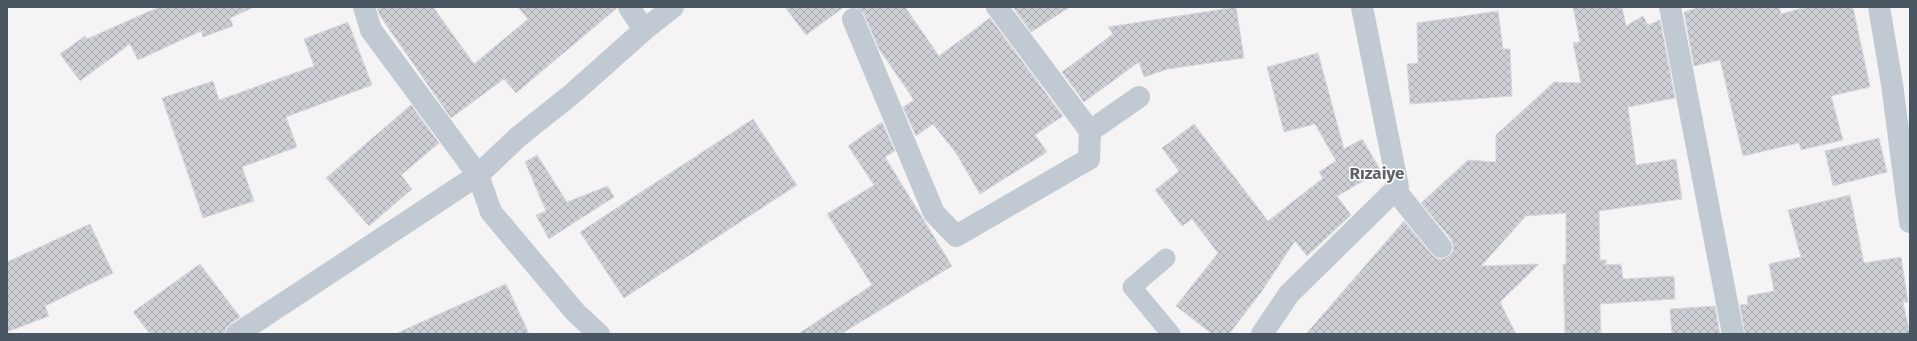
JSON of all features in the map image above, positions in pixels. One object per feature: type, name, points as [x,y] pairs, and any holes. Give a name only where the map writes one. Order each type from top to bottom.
[{"type":"street","points":[[364,7],[371,30],[478,175],[491,212],[576,313],[599,334]]},
{"type":"street","points":[[629,7],[644,30]]},
{"type":"street","points":[[237,334],[478,175],[518,136],[572,94],[644,30],[673,7]]},
{"type":"street","points":[[853,19],[934,213],[956,236],[1089,159],[1090,131],[997,7]]},
{"type":"street","points":[[1262,334],[1289,294],[1398,187],[1362,7]]},
{"type":"street","points":[[1670,7],[1733,334]]},
{"type":"street","points":[[1879,7],[1892,84],[1910,222]]},
{"type":"street","points":[[1090,131],[1139,97]]},
{"type":"street","points":[[1395,190],[1441,247]]},
{"type":"lane","points":[[1166,258],[1132,287],[1171,334]]},
{"type":"building","points":[[159,7],[254,7],[230,18],[233,26],[203,37],[201,31],[138,60],[130,44],[80,81],[60,54],[85,36],[87,39]]},
{"type":"building","points":[[377,7],[433,7],[474,64],[528,19],[518,7],[617,8],[516,93],[504,79],[451,118],[380,16]]},
{"type":"building","points":[[785,7],[844,7],[806,35]]},
{"type":"building","points":[[856,7],[905,7],[939,56],[990,18],[1063,116],[1035,135],[1047,152],[980,194],[956,153],[933,124],[916,136],[903,107],[914,100],[879,49],[864,14]]},
{"type":"building","points":[[1013,7],[1070,7],[1031,32]]},
{"type":"building","points":[[1236,7],[1244,58],[1168,69],[1144,77],[1139,62],[1084,102],[1062,72],[1113,34],[1108,27]]},
{"type":"building","points":[[1573,7],[1622,7],[1626,26],[1643,16],[1648,25],[1660,20],[1675,98],[1628,107],[1636,165],[1676,159],[1682,199],[1599,211],[1600,260],[1606,260],[1606,265],[1621,264],[1623,279],[1674,276],[1675,299],[1600,304],[1601,334],[1565,334],[1563,264],[1566,264],[1566,213],[1526,216],[1481,266],[1539,264],[1500,302],[1516,334],[1306,334],[1404,221],[1437,259],[1443,259],[1449,256],[1453,251],[1451,239],[1421,203],[1468,160],[1496,162],[1496,135],[1554,82],[1581,83],[1573,43],[1580,42]]},
{"type":"building","points":[[1700,7],[1779,7],[1781,14],[1806,7],[1853,7],[1870,87],[1831,96],[1843,140],[1801,150],[1799,143],[1743,156],[1720,60],[1694,66],[1684,12]]},
{"type":"building","points":[[1498,11],[1503,49],[1510,49],[1512,96],[1410,104],[1407,64],[1418,63],[1417,23]]},
{"type":"building","points":[[348,22],[372,85],[286,117],[297,147],[242,167],[254,201],[203,218],[162,98],[213,81],[219,100],[314,66],[304,39]]},
{"type":"building","points":[[1318,53],[1344,149],[1362,139],[1381,171],[1337,196],[1351,215],[1307,256],[1295,241],[1262,291],[1229,334],[1212,334],[1176,306],[1218,253],[1192,219],[1182,226],[1155,190],[1179,171],[1162,148],[1194,124],[1268,221],[1323,178],[1319,172],[1336,161],[1315,124],[1284,132],[1267,67]]},
{"type":"building","points":[[411,105],[439,143],[401,175],[412,189],[369,226],[326,178]]},
{"type":"building","points":[[753,119],[797,185],[624,298],[580,232]]},
{"type":"building","points":[[882,122],[895,151],[885,157],[952,266],[841,334],[798,334],[872,285],[827,214],[874,185],[848,146]]},
{"type":"building","points":[[1879,138],[1887,172],[1833,186],[1825,151]]},
{"type":"building","points":[[537,155],[567,202],[608,186],[614,197],[549,239],[536,215],[546,211],[525,162]]},
{"type":"building","points":[[1850,195],[1864,263],[1901,257],[1908,302],[1903,302],[1910,334],[1745,334],[1740,305],[1748,304],[1747,296],[1774,291],[1769,264],[1801,257],[1788,210]]},
{"type":"building","points":[[90,224],[113,273],[45,306],[49,316],[7,332],[7,262]]},
{"type":"building","points":[[200,264],[240,317],[226,328],[225,334],[150,334],[133,312]]},
{"type":"building","points":[[506,284],[529,334],[395,334]]},
{"type":"building","points":[[1715,306],[1720,334],[1672,334],[1670,309]]},
{"type":"district","name":"Rızaiye","points":[[1377,173]]}]
